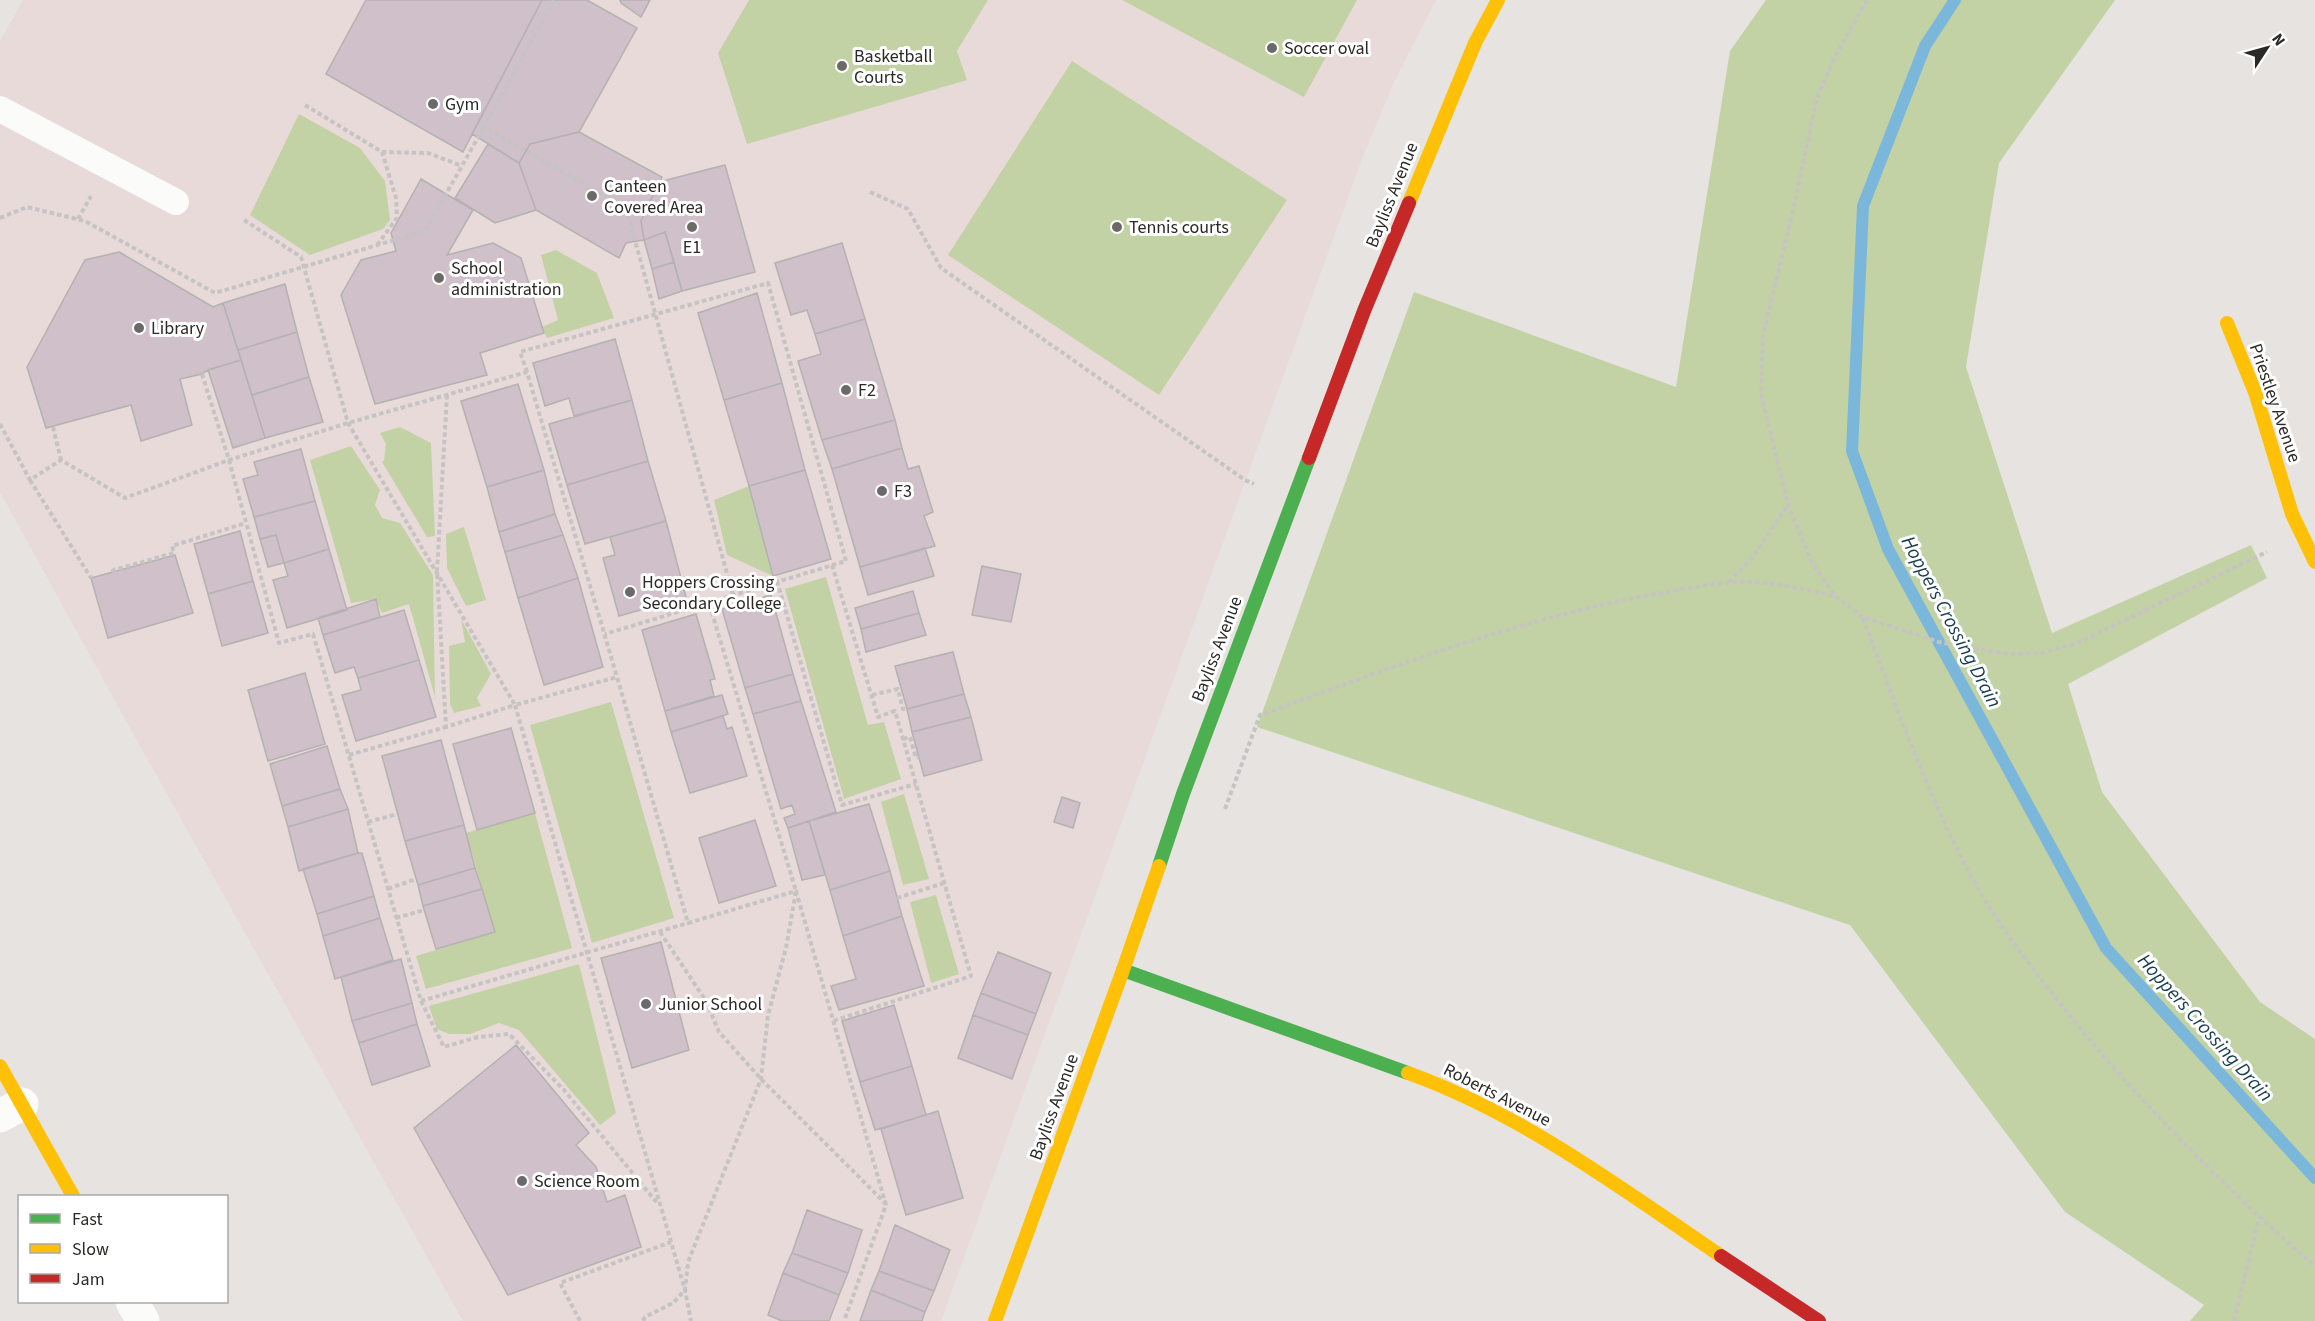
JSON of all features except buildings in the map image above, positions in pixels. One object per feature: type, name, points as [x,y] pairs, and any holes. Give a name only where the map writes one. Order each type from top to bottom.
[{"type":"street","name":"Bayliss Avenue","points":[[995,1321],[1123,970],[1183,794],[1364,311],[1474,43],[1498,0]]},
{"type":"street","name":"Priestley Avenue","points":[[2227,322],[2255,392],[2292,514],[2315,562]]},
{"type":"street","name":"Roberts Avenue","points":[[1123,970],[1441,1085],[1522,1125],[1609,1180],[1820,1321]]},
{"type":"street","points":[[0,1066],[11,1110],[72,1195]]},
{"type":"street","points":[[133,1303],[143,1321]]},
{"type":"lane","points":[[0,109],[176,202]]},
{"type":"path","points":[[0,218],[27,207],[86,221],[215,293],[425,231],[555,0]]},
{"type":"path","points":[[1867,0],[1834,57],[1817,97],[1791,220],[1763,335],[1761,393],[1788,504],[1811,561],[1835,596],[1863,617],[1938,642],[2008,654],[2042,654],[2077,643],[2269,551]]},
{"type":"path","points":[[305,105],[382,152],[428,153],[462,166]]},
{"type":"path","points":[[484,127],[626,208],[734,595]]},
{"type":"path","points":[[376,246],[397,218],[396,198],[382,152]]},
{"type":"path","points":[[78,219],[95,189]]},
{"type":"path","points":[[870,192],[908,209],[941,268],[1235,474],[1254,484]]},
{"type":"path","points":[[244,220],[301,257],[348,423],[515,705],[685,1290],[691,1321]]},
{"type":"path","points":[[605,634],[846,561],[768,283],[520,352],[605,634],[688,923]]},
{"type":"path","points":[[53,427],[61,460],[125,498],[229,460],[527,372]]},
{"type":"path","points":[[202,374],[229,460],[279,644],[313,634],[421,1002],[444,1047],[478,1037],[508,1034],[564,1090],[660,1206]]},
{"type":"path","points":[[446,727],[437,571],[447,395]]},
{"type":"path","points":[[0,424],[30,480],[90,578]]},
{"type":"path","points":[[30,480],[61,460]]},
{"type":"path","points":[[1728,582],[1752,558],[1788,504]]},
{"type":"path","points":[[112,572],[174,553],[172,546],[246,523]]},
{"type":"path","points":[[832,565],[878,717],[895,711],[971,976],[833,1020]]},
{"type":"path","points":[[777,582],[842,805],[916,784]]},
{"type":"path","points":[[1225,808],[1260,715],[1461,644],[1555,616],[1632,598],[1728,582],[1786,585],[1835,596]]},
{"type":"path","points":[[709,603],[796,891],[886,1205],[844,1321]]},
{"type":"path","points":[[1863,617],[1938,811],[1977,886],[2015,946],[2085,1035],[2159,1118],[2259,1218],[2315,1266]]},
{"type":"path","points":[[349,755],[617,677]]},
{"type":"path","points":[[872,695],[898,689],[903,709],[907,709]]},
{"type":"path","points":[[903,739],[910,737],[916,758],[919,758]]},
{"type":"path","points":[[368,822],[397,814]]},
{"type":"path","points":[[388,889],[416,879]]},
{"type":"path","points":[[897,898],[944,883]]},
{"type":"path","points":[[421,1002],[796,891]]},
{"type":"path","points":[[643,1321],[645,1317],[673,1303],[685,1290],[688,1262],[761,1079],[768,1015],[786,948],[796,891]]},
{"type":"path","points":[[396,918],[424,910]]},
{"type":"path","points":[[660,932],[706,1001],[719,1032],[761,1079],[886,1205]]},
{"type":"path","points":[[2234,1321],[2259,1218]]},
{"type":"path","points":[[580,1321],[560,1283],[670,1242]]},
{"type":"shaded area","name":"Hoppers Crossing Secondary College","points":[[23,0],[1436,0],[1394,82],[1362,159],[941,1321],[463,1321],[0,492],[0,41]]},
{"type":"green space","name":"Basketball Courts","points":[[749,0],[988,0],[957,51],[967,80],[747,144],[718,53]]},
{"type":"green space","name":"Soccer oval","points":[[1122,0],[1357,0],[1304,97]]},
{"type":"green space","points":[[1766,0],[2115,0],[1999,163],[1966,367],[2052,633],[2251,545],[2267,578],[2068,684],[2102,792],[2260,1002],[2315,1039],[2315,1321],[2190,1321],[2204,1305],[2065,1212],[1850,925],[1257,727],[1414,292],[1676,387],[1730,51]]},
{"type":"green space","name":"Tennis courts","points":[[1072,61],[1287,200],[1159,395],[948,255]]},
{"type":"green space","points":[[299,114],[360,148],[385,181],[390,220],[383,229],[310,255],[250,215]]},
{"type":"green space","points":[[556,250],[597,273],[614,318],[547,338],[542,327],[558,320],[541,255]]},
{"type":"green space","points":[[400,427],[431,443],[435,536],[427,537],[382,462],[386,444],[380,433]]},
{"type":"green space","points":[[351,446],[380,490],[375,505],[382,518],[400,523],[433,575],[435,697],[409,604],[382,613],[376,599],[351,603],[310,460]]},
{"type":"green space","points":[[749,486],[773,576],[727,555],[714,500]]},
{"type":"green space","points":[[464,527],[486,600],[466,606],[447,568],[446,534]]},
{"type":"green space","points":[[826,577],[868,725],[884,722],[901,779],[844,799],[785,589]]},
{"type":"green space","points":[[461,619],[491,674],[477,698],[481,706],[454,713],[450,704],[449,646],[465,642]]},
{"type":"green space","points":[[611,702],[674,918],[592,943],[530,725]]},
{"type":"green space","points":[[904,794],[929,879],[903,885],[881,802]]},
{"type":"green space","points":[[535,813],[572,948],[426,989],[416,956],[495,932],[466,833]]},
{"type":"green space","points":[[936,895],[959,974],[931,983],[910,902]]},
{"type":"green space","points":[[579,964],[616,1113],[600,1125],[519,1030],[499,1023],[470,1034],[449,1034],[437,1029],[429,1006]]},
{"type":"waterway","name":"Hoppers Crossing Drain","points":[[1955,0],[1925,46],[1863,206],[1852,451],[1888,549],[2106,948],[2315,1178]]},
{"type":"traffic: fast","points":[[1159,866],[1183,794],[1309,458]]},
{"type":"traffic: fast","points":[[1123,970],[1408,1073]]},
{"type":"traffic: slow","points":[[1409,203],[1475,43],[1498,0]]},
{"type":"traffic: slow","points":[[2227,323],[2255,392],[2292,514],[2315,562]]},
{"type":"traffic: slow","points":[[995,1321],[1159,866]]},
{"type":"traffic: slow","points":[[0,1066],[72,1195]]},
{"type":"traffic: slow","points":[[1408,1073],[1491,1109],[1531,1131],[1570,1154],[1721,1256]]},
{"type":"traffic: jam","points":[[1309,458],[1364,311],[1409,203]]},
{"type":"traffic: jam","points":[[1721,1256],[1819,1321]]},
{"type":"place","name":"Soccer oval","points":[[1272,48]]},
{"type":"place","name":"Basketball Courts","points":[[842,66]]},
{"type":"place","name":"Gym","points":[[433,104]]},
{"type":"place","name":"Canteen Covered Area","points":[[592,196]]},
{"type":"place","name":"E1","points":[[692,227]]},
{"type":"place","name":"Tennis courts","points":[[1117,227]]},
{"type":"place","name":"School administration","points":[[439,278]]},
{"type":"place","name":"Library","points":[[139,328]]},
{"type":"place","name":"F2","points":[[846,390]]},
{"type":"place","name":"F3","points":[[882,491]]},
{"type":"place","name":"Hoppers Crossing Secondary College","points":[[630,592]]},
{"type":"place","name":"Junior School","points":[[646,1004]]},
{"type":"place","name":"Science Room","points":[[522,1181]]}]
